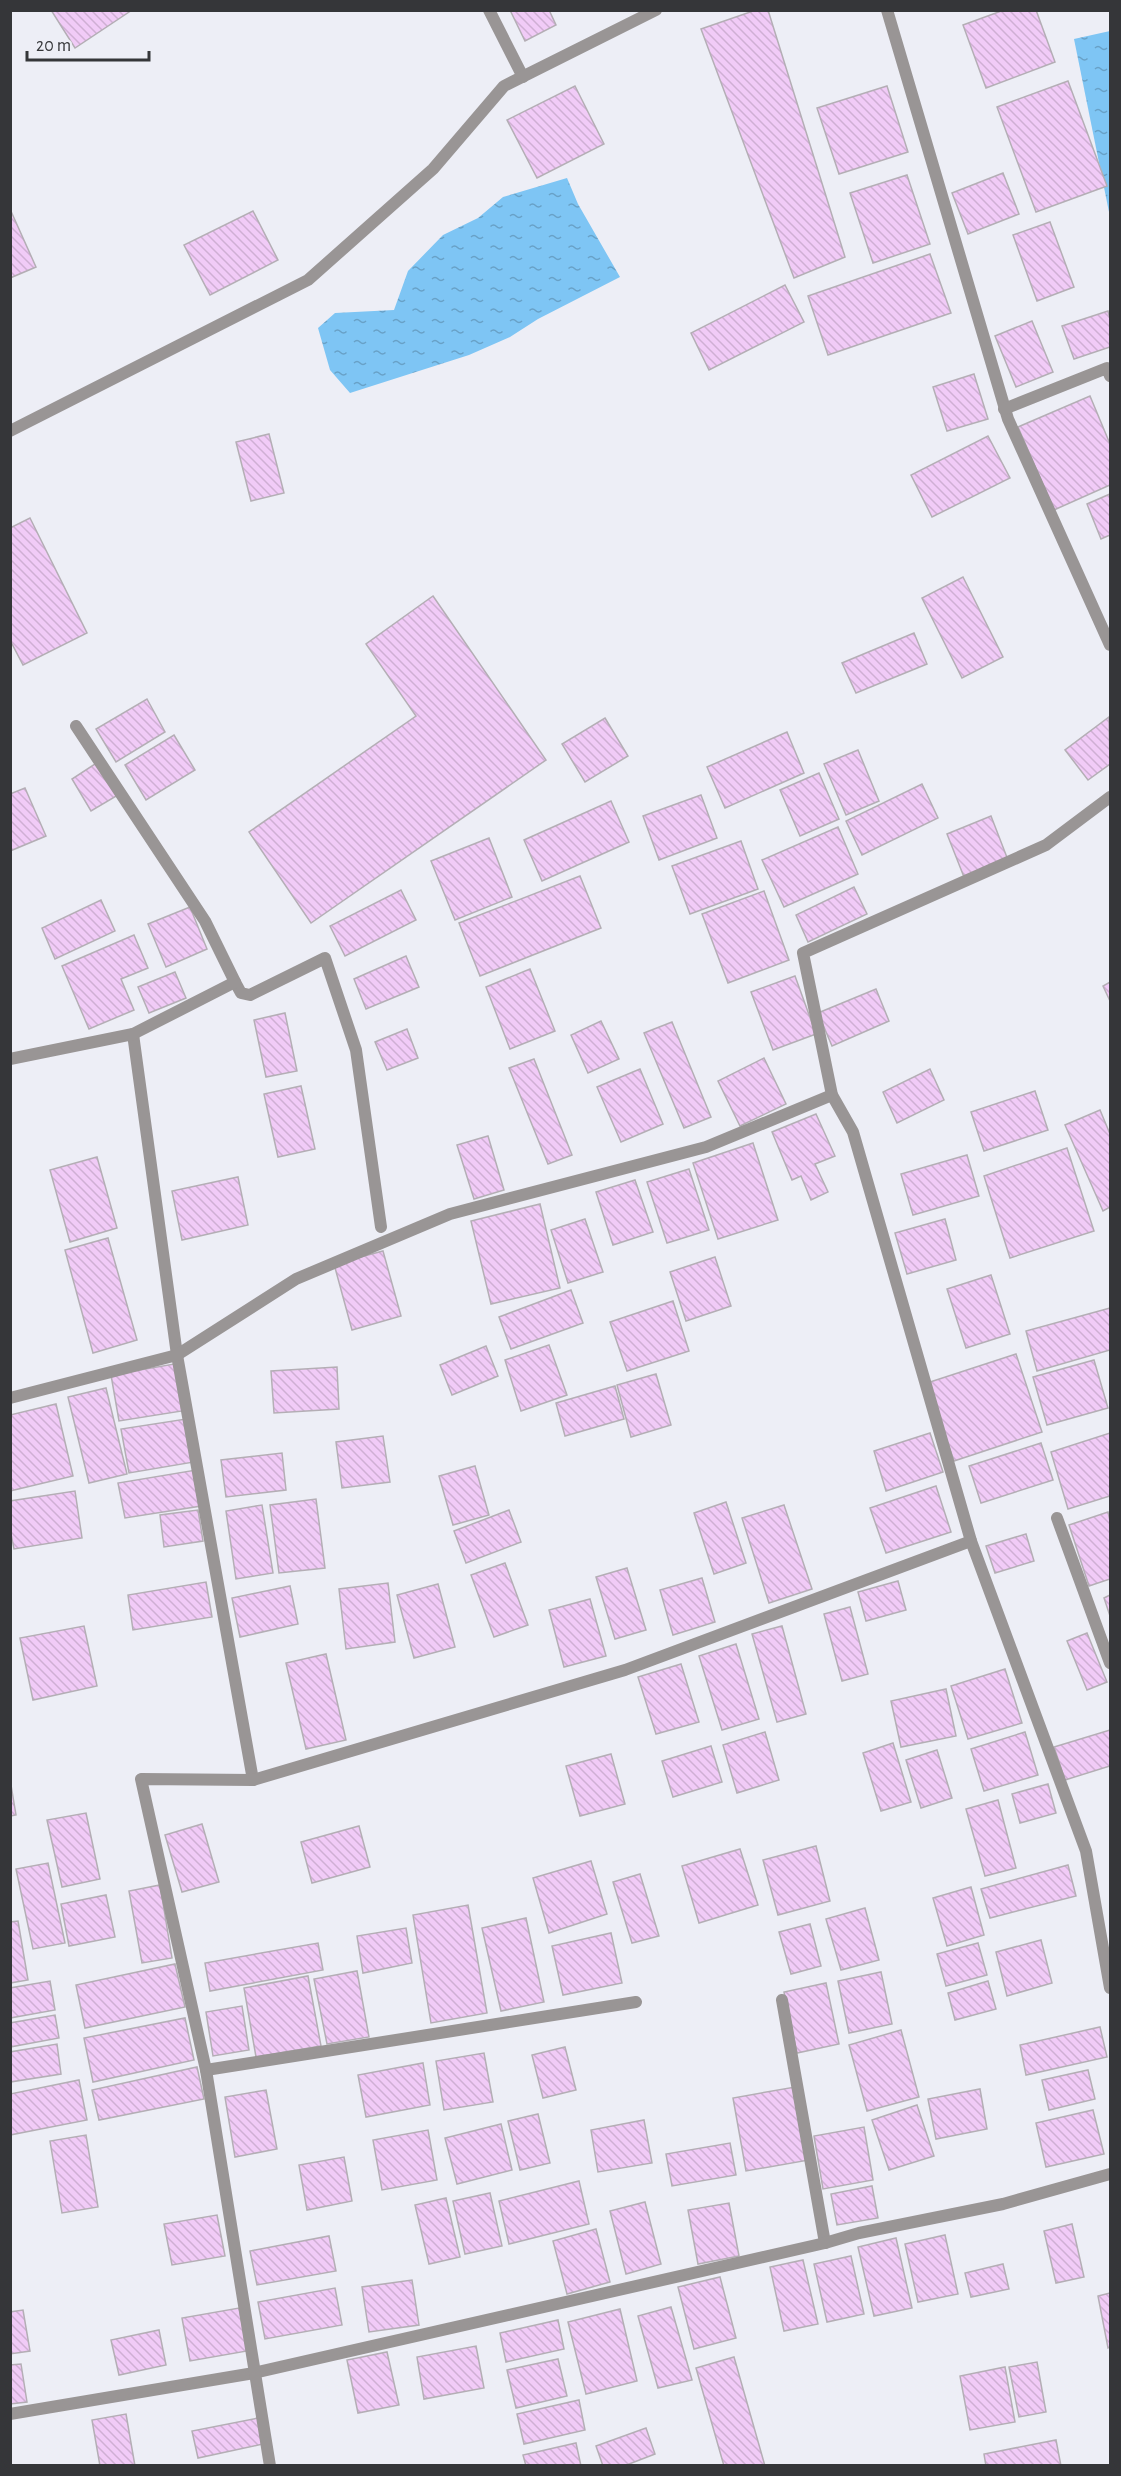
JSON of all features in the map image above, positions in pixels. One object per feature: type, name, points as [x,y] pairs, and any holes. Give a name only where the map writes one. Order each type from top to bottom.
[{"type":"street","points":[[489,10],[523,77]]},
{"type":"street","points":[[10,431],[308,280],[433,169],[504,86],[656,10]]},
{"type":"street","points":[[887,10],[1004,408],[1110,645]]},
{"type":"street","points":[[1004,408],[1107,368],[1110,376]]},
{"type":"street","points":[[76,726],[205,921],[241,993],[250,995],[325,958],[356,1050],[381,1227]]},
{"type":"street","points":[[1110,797],[1046,845],[803,953],[832,1095],[853,1132],[971,1541],[1086,1851],[1110,1988]]},
{"type":"street","points":[[10,1059],[133,1034],[235,982]]},
{"type":"street","points":[[133,1034],[177,1355],[253,1780]]},
{"type":"street","points":[[10,1398],[177,1355],[296,1279],[450,1214],[706,1147],[832,1095]]},
{"type":"street","points":[[1057,1518],[1110,1663]]},
{"type":"street","points":[[270,2466],[206,2070],[141,1779],[253,1780],[625,1670],[971,1541]]},
{"type":"street","points":[[782,2000],[825,2243]]},
{"type":"street","points":[[206,2070],[636,2002]]},
{"type":"street","points":[[10,2414],[254,2373],[825,2243],[859,2233],[1003,2204],[1110,2174]]},
{"type":"water","points":[[1110,31],[1110,217],[1074,39]]},
{"type":"water","points":[[567,178],[578,204],[620,277],[538,319],[510,337],[469,355],[350,393],[330,370],[318,328],[335,313],[394,310],[408,271],[443,235],[478,218],[503,197]]},
{"type":"building","points":[[51,10],[132,10],[75,48]]},
{"type":"building","points":[[510,10],[549,10],[556,25],[525,41]]},
{"type":"building","points":[[756,10],[768,10],[845,257],[794,278],[701,29]]},
{"type":"building","points":[[1004,10],[1036,10],[1055,62],[986,88],[963,25]]},
{"type":"building","points":[[1068,81],[1107,186],[1036,212],[997,107]]},
{"type":"building","points":[[575,86],[604,144],[537,178],[507,120]]},
{"type":"building","points":[[887,86],[908,152],[839,174],[817,108]]},
{"type":"building","points":[[1003,173],[1019,214],[968,234],[952,193]]},
{"type":"building","points":[[907,175],[930,244],[873,263],[850,193]]},
{"type":"building","points":[[10,209],[36,267],[10,278]]},
{"type":"building","points":[[253,211],[278,260],[210,295],[184,245]]},
{"type":"building","points":[[1050,222],[1074,287],[1037,301],[1013,235]]},
{"type":"building","points":[[930,254],[951,313],[828,355],[808,296]]},
{"type":"building","points":[[785,285],[804,322],[709,370],[691,333]]},
{"type":"building","points":[[1108,311],[1110,347],[1074,359],[1062,326]]},
{"type":"building","points":[[1032,321],[1053,372],[1016,387],[995,336]]},
{"type":"building","points":[[974,374],[988,419],[947,431],[933,387]]},
{"type":"building","points":[[1090,396],[1110,444],[1110,485],[1054,510],[1018,427]]},
{"type":"building","points":[[269,434],[284,493],[251,501],[236,442]]},
{"type":"building","points":[[988,436],[1010,478],[932,517],[911,475]]},
{"type":"building","points":[[1110,494],[1110,535],[1101,539],[1087,504]]},
{"type":"building","points":[[30,518],[87,633],[23,665],[10,640],[10,528]]},
{"type":"building","points":[[963,577],[1003,657],[962,678],[922,598]]},
{"type":"building","points":[[433,596],[546,760],[311,923],[249,832],[416,716],[366,644]]},
{"type":"building","points":[[914,633],[927,664],[856,693],[842,663]]},
{"type":"building","points":[[147,699],[165,732],[116,762],[96,729]]},
{"type":"building","points":[[1109,717],[1110,764],[1088,780],[1065,750]]},
{"type":"building","points":[[605,718],[628,756],[585,782],[562,744]]},
{"type":"building","points":[[787,732],[804,773],[725,808],[707,767]]},
{"type":"building","points":[[174,735],[195,770],[146,800],[125,765]]},
{"type":"building","points":[[858,750],[879,801],[846,815],[824,764]]},
{"type":"building","points":[[98,762],[118,795],[91,811],[72,779]]},
{"type":"building","points":[[819,773],[839,819],[800,836],[780,790]]},
{"type":"building","points":[[922,784],[938,818],[862,855],[846,821]]},
{"type":"building","points":[[25,788],[46,836],[10,851],[10,794]]},
{"type":"building","points":[[701,795],[717,838],[659,860],[643,816]]},
{"type":"building","points":[[611,801],[629,842],[542,881],[524,840]]},
{"type":"building","points":[[991,816],[1008,860],[964,877],[947,834]]},
{"type":"building","points":[[838,827],[858,874],[784,907],[762,860]]},
{"type":"building","points":[[489,838],[512,897],[455,920],[431,861]]},
{"type":"building","points":[[741,841],[758,889],[690,914],[672,866]]},
{"type":"building","points":[[580,876],[601,928],[480,976],[459,923]]},
{"type":"building","points":[[854,887],[867,914],[808,942],[796,915]]},
{"type":"building","points":[[401,890],[416,920],[345,956],[330,926]]},
{"type":"building","points":[[764,891],[789,960],[728,983],[702,914]]},
{"type":"building","points":[[101,900],[115,931],[55,959],[42,928]]},
{"type":"building","points":[[190,907],[207,949],[166,967],[148,924]]},
{"type":"building","points":[[134,935],[148,968],[121,979],[134,1010],[89,1029],[62,966]]},
{"type":"building","points":[[406,956],[419,987],[366,1009],[354,979]]},
{"type":"building","points":[[530,969],[555,1031],[510,1049],[486,987]]},
{"type":"building","points":[[175,972],[186,998],[149,1013],[138,987]]},
{"type":"building","points":[[795,976],[816,1034],[773,1050],[751,992]]},
{"type":"building","points":[[1110,982],[1110,1001],[1103,986]]},
{"type":"building","points":[[876,989],[889,1021],[832,1046],[818,1013]]},
{"type":"building","points":[[285,1013],[297,1071],[266,1077],[254,1020]]},
{"type":"building","points":[[601,1021],[619,1059],[588,1073],[571,1035]]},
{"type":"building","points":[[672,1022],[711,1117],[684,1128],[644,1033]]},
{"type":"building","points":[[407,1029],[418,1058],[387,1070],[375,1042]]},
{"type":"building","points":[[764,1058],[786,1104],[740,1126],[718,1081]]},
{"type":"building","points":[[534,1059],[572,1155],[548,1164],[509,1068]]},
{"type":"building","points":[[640,1069],[663,1124],[621,1142],[597,1087]]},
{"type":"building","points":[[930,1069],[944,1100],[897,1123],[883,1092]]},
{"type":"building","points":[[301,1086],[315,1149],[278,1157],[264,1094]]},
{"type":"building","points":[[1035,1091],[1048,1130],[984,1151],[971,1112]]},
{"type":"building","points":[[1100,1110],[1110,1134],[1110,1207],[1103,1211],[1065,1125]]},
{"type":"building","points":[[816,1114],[835,1156],[815,1164],[828,1192],[811,1200],[801,1176],[792,1180],[772,1132]]},
{"type":"building","points":[[488,1136],[504,1190],[474,1199],[457,1145]]},
{"type":"building","points":[[753,1143],[778,1220],[718,1239],[693,1163]]},
{"type":"building","points":[[1067,1148],[1094,1231],[1010,1258],[984,1176]]},
{"type":"building","points":[[967,1155],[979,1196],[913,1215],[901,1174]]},
{"type":"building","points":[[97,1157],[117,1228],[70,1242],[50,1170]]},
{"type":"building","points":[[689,1169],[709,1230],[667,1243],[647,1182]]},
{"type":"building","points":[[238,1177],[248,1225],[182,1240],[172,1191]]},
{"type":"building","points":[[635,1180],[653,1232],[613,1245],[596,1192]]},
{"type":"building","points":[[540,1204],[560,1288],[491,1304],[471,1221]]},
{"type":"building","points":[[585,1219],[603,1272],[568,1283],[551,1230]]},
{"type":"building","points":[[945,1219],[956,1260],[907,1274],[895,1233]]},
{"type":"building","points":[[108,1238],[137,1340],[93,1353],[65,1250]]},
{"type":"building","points":[[383,1251],[401,1316],[352,1330],[334,1264]]},
{"type":"building","points":[[715,1257],[731,1306],[686,1321],[670,1272]]},
{"type":"building","points":[[991,1275],[1010,1334],[966,1348],[947,1289]]},
{"type":"building","points":[[571,1290],[583,1323],[511,1349],[499,1317]]},
{"type":"building","points":[[673,1301],[689,1351],[627,1371],[610,1322]]},
{"type":"building","points":[[1110,1308],[1110,1350],[1037,1371],[1026,1331]]},
{"type":"building","points":[[549,1345],[567,1395],[521,1411],[505,1360]]},
{"type":"building","points":[[486,1346],[498,1376],[452,1395],[440,1365]]},
{"type":"building","points":[[1016,1354],[1042,1432],[954,1461],[927,1383]]},
{"type":"building","points":[[1094,1360],[1108,1408],[1047,1425],[1033,1377]]},
{"type":"building","points":[[174,1364],[182,1411],[119,1421],[111,1375]]},
{"type":"building","points":[[337,1367],[339,1409],[274,1413],[271,1371]]},
{"type":"building","points":[[656,1374],[671,1425],[631,1437],[617,1385]]},
{"type":"building","points":[[615,1386],[624,1419],[565,1436],[556,1403]]},
{"type":"building","points":[[106,1388],[127,1474],[89,1483],[68,1397]]},
{"type":"building","points":[[56,1404],[73,1476],[10,1491],[10,1415]]},
{"type":"building","points":[[186,1419],[194,1462],[129,1473],[121,1429]]},
{"type":"building","points":[[930,1433],[943,1472],[886,1491],[874,1451]]},
{"type":"building","points":[[1110,1433],[1110,1496],[1068,1509],[1051,1452]]},
{"type":"building","points":[[383,1436],[390,1482],[342,1488],[336,1442]]},
{"type":"building","points":[[1041,1443],[1053,1480],[981,1503],[969,1466]]},
{"type":"building","points":[[282,1453],[286,1490],[226,1497],[221,1460]]},
{"type":"building","points":[[475,1466],[489,1515],[453,1525],[439,1476]]},
{"type":"building","points":[[196,1470],[201,1506],[125,1518],[118,1483]]},
{"type":"building","points":[[936,1486],[951,1532],[886,1553],[870,1508]]},
{"type":"building","points":[[75,1491],[82,1538],[14,1549],[10,1529],[10,1501]]},
{"type":"building","points":[[316,1499],[325,1568],[279,1573],[270,1505]]},
{"type":"building","points":[[726,1502],[746,1563],[714,1574],[694,1513]]},
{"type":"building","points":[[262,1505],[273,1573],[236,1579],[226,1511]]},
{"type":"building","points":[[784,1505],[812,1589],[769,1603],[742,1518]]},
{"type":"building","points":[[198,1510],[203,1541],[164,1547],[160,1515]]},
{"type":"building","points":[[509,1510],[521,1542],[466,1563],[454,1531]]},
{"type":"building","points":[[1108,1512],[1110,1579],[1089,1586],[1069,1525]]},
{"type":"building","points":[[1026,1534],[1034,1561],[995,1573],[986,1546]]},
{"type":"building","points":[[505,1563],[528,1625],[494,1637],[471,1575]]},
{"type":"building","points":[[627,1568],[646,1630],[615,1639],[596,1577]]},
{"type":"building","points":[[702,1578],[715,1622],[673,1635],[660,1590]]},
{"type":"building","points":[[898,1581],[906,1610],[866,1621],[858,1592]]},
{"type":"building","points":[[206,1582],[212,1617],[133,1630],[128,1595]]},
{"type":"building","points":[[388,1583],[395,1642],[346,1649],[339,1589]]},
{"type":"building","points":[[438,1584],[455,1647],[414,1658],[397,1595]]},
{"type":"building","points":[[290,1586],[298,1624],[240,1637],[232,1598]]},
{"type":"building","points":[[1110,1595],[1110,1616],[1104,1598]]},
{"type":"building","points":[[590,1599],[606,1656],[564,1667],[549,1610]]},
{"type":"building","points":[[850,1607],[868,1674],[842,1681],[824,1614]]},
{"type":"building","points":[[84,1626],[97,1686],[33,1700],[20,1638]]},
{"type":"building","points":[[782,1626],[806,1714],[777,1722],[752,1634]]},
{"type":"building","points":[[1087,1633],[1107,1682],[1087,1690],[1067,1641]]},
{"type":"building","points":[[736,1644],[759,1719],[722,1730],[699,1656]]},
{"type":"building","points":[[326,1654],[346,1740],[306,1749],[286,1663]]},
{"type":"building","points":[[681,1664],[699,1722],[656,1734],[638,1677]]},
{"type":"building","points":[[1005,1669],[1022,1723],[968,1739],[951,1686]]},
{"type":"building","points":[[946,1689],[956,1736],[901,1747],[891,1701]]},
{"type":"building","points":[[1110,1730],[1110,1766],[1065,1780],[1054,1747]]},
{"type":"building","points":[[765,1732],[779,1780],[737,1793],[723,1745]]},
{"type":"building","points":[[1025,1732],[1038,1775],[984,1791],[971,1749]]},
{"type":"building","points":[[893,1743],[911,1802],[881,1811],[863,1753]]},
{"type":"building","points":[[711,1746],[722,1782],[673,1797],[662,1761]]},
{"type":"building","points":[[937,1750],[952,1798],[921,1808],[906,1760]]},
{"type":"building","points":[[611,1754],[625,1804],[580,1816],[566,1766]]},
{"type":"building","points":[[10,1779],[16,1815],[10,1816]]},
{"type":"building","points":[[1048,1784],[1056,1813],[1020,1823],[1012,1794]]},
{"type":"building","points":[[998,1800],[1016,1868],[985,1876],[966,1809]]},
{"type":"building","points":[[86,1813],[100,1879],[62,1887],[47,1820]]},
{"type":"building","points":[[202,1824],[219,1882],[182,1892],[165,1835]]},
{"type":"building","points":[[359,1826],[370,1867],[312,1883],[301,1842]]},
{"type":"building","points":[[816,1846],[830,1901],[778,1915],[763,1860]]},
{"type":"building","points":[[740,1849],[758,1905],[699,1923],[682,1866]]},
{"type":"building","points":[[591,1861],[607,1914],[549,1933],[533,1878]]},
{"type":"building","points":[[48,1863],[65,1943],[33,1949],[16,1869]]},
{"type":"building","points":[[1068,1865],[1076,1896],[990,1918],[981,1889]]},
{"type":"building","points":[[640,1874],[659,1936],[632,1943],[613,1882]]},
{"type":"building","points":[[160,1885],[172,1958],[142,1963],[129,1891]]},
{"type":"building","points":[[971,1887],[984,1935],[947,1946],[933,1898]]},
{"type":"building","points":[[106,1895],[115,1937],[69,1946],[61,1904]]},
{"type":"building","points":[[468,1905],[487,2013],[431,2023],[413,1915]]},
{"type":"building","points":[[865,1908],[879,1960],[841,1970],[826,1919]]},
{"type":"building","points":[[526,1918],[544,2002],[501,2011],[482,1928]]},
{"type":"building","points":[[18,1921],[28,1980],[10,1983],[10,1922]]},
{"type":"building","points":[[810,1924],[821,1966],[791,1974],[779,1932]]},
{"type":"building","points":[[406,1928],[412,1963],[363,1973],[357,1936]]},
{"type":"building","points":[[611,1933],[622,1983],[563,1995],[552,1946]]},
{"type":"building","points":[[1041,1940],[1052,1983],[1007,1996],[996,1952]]},
{"type":"building","points":[[318,1943],[323,1970],[210,1991],[205,1963]]},
{"type":"building","points":[[978,1943],[987,1975],[946,1986],[937,1954]]},
{"type":"building","points":[[175,1964],[185,2007],[85,2028],[76,1985]]},
{"type":"building","points":[[357,1971],[369,2037],[327,2044],[314,1979]]},
{"type":"building","points":[[881,1972],[892,2024],[849,2033],[838,1981]]},
{"type":"building","points":[[308,1976],[321,2046],[256,2057],[244,1988]]},
{"type":"building","points":[[50,1981],[55,2010],[10,2018],[10,1988]]},
{"type":"building","points":[[988,1981],[996,2009],[955,2020],[948,1993]]},
{"type":"building","points":[[826,1983],[839,2044],[797,2053],[784,1992]]},
{"type":"building","points":[[242,2006],[249,2050],[213,2056],[206,2012]]},
{"type":"building","points":[[55,2015],[59,2038],[10,2047],[10,2023]]},
{"type":"building","points":[[185,2018],[194,2060],[93,2082],[84,2038]]},
{"type":"building","points":[[1100,2027],[1107,2057],[1026,2075],[1020,2045]]},
{"type":"building","points":[[901,2030],[919,2097],[867,2111],[849,2045]]},
{"type":"building","points":[[57,2044],[61,2074],[10,2082],[10,2052]]},
{"type":"building","points":[[565,2047],[576,2090],[543,2098],[532,2055]]},
{"type":"building","points":[[484,2053],[493,2102],[444,2110],[436,2061]]},
{"type":"building","points":[[423,2063],[430,2105],[366,2117],[358,2075]]},
{"type":"building","points":[[197,2067],[204,2099],[99,2120],[92,2090]]},
{"type":"building","points":[[1088,2070],[1095,2099],[1049,2110],[1042,2080]]},
{"type":"building","points":[[79,2080],[87,2120],[10,2135],[10,2094]]},
{"type":"building","points":[[795,2087],[809,2160],[746,2171],[733,2098]]},
{"type":"building","points":[[980,2089],[987,2129],[936,2139],[928,2099]]},
{"type":"building","points":[[266,2090],[277,2149],[235,2157],[225,2097]]},
{"type":"building","points":[[917,2105],[934,2156],[889,2170],[872,2120]]},
{"type":"building","points":[[1093,2110],[1104,2154],[1046,2167],[1036,2123]]},
{"type":"building","points":[[538,2114],[550,2163],[520,2170],[508,2121]]},
{"type":"building","points":[[644,2120],[652,2163],[598,2172],[591,2130]]},
{"type":"building","points":[[501,2124],[512,2170],[457,2184],[445,2138]]},
{"type":"building","points":[[864,2127],[873,2180],[823,2189],[814,2136]]},
{"type":"building","points":[[428,2130],[437,2180],[382,2190],[373,2140]]},
{"type":"building","points":[[86,2135],[98,2207],[62,2213],[50,2141]]},
{"type":"building","points":[[730,2143],[736,2175],[672,2186],[666,2154]]},
{"type":"building","points":[[344,2157],[352,2201],[307,2210],[299,2165]]},
{"type":"building","points":[[579,2181],[589,2224],[509,2244],[499,2201]]},
{"type":"building","points":[[872,2186],[878,2218],[837,2225],[831,2194]]},
{"type":"building","points":[[490,2193],[502,2246],[465,2254],[453,2201]]},
{"type":"building","points":[[446,2198],[460,2257],[429,2264],[415,2205]]},
{"type":"building","points":[[645,2202],[661,2264],[626,2274],[610,2211]]},
{"type":"building","points":[[729,2203],[739,2256],[698,2264],[688,2210]]},
{"type":"building","points":[[217,2215],[225,2256],[172,2265],[164,2224]]},
{"type":"building","points":[[1072,2224],[1084,2277],[1056,2283],[1044,2231]]},
{"type":"building","points":[[596,2229],[610,2282],[567,2294],[553,2241]]},
{"type":"building","points":[[945,2235],[958,2294],[918,2302],[905,2244]]},
{"type":"building","points":[[329,2236],[336,2271],[257,2285],[250,2251]]},
{"type":"building","points":[[896,2238],[912,2308],[874,2316],[858,2247]]},
{"type":"building","points":[[851,2256],[864,2314],[827,2322],[814,2264]]},
{"type":"building","points":[[803,2260],[818,2324],[784,2331],[770,2267]]},
{"type":"building","points":[[1003,2264],[1009,2289],[971,2297],[965,2273]]},
{"type":"building","points":[[720,2277],[736,2338],[694,2349],[678,2287]]},
{"type":"building","points":[[412,2280],[419,2325],[369,2332],[362,2287]]},
{"type":"building","points":[[335,2288],[342,2325],[265,2339],[258,2302]]},
{"type":"building","points":[[1110,2293],[1110,2347],[1108,2348],[1098,2296]]},
{"type":"building","points":[[671,2307],[692,2380],[658,2388],[638,2316]]},
{"type":"building","points":[[239,2308],[247,2351],[190,2361],[182,2318]]},
{"type":"building","points":[[620,2309],[637,2381],[586,2394],[568,2322]]},
{"type":"building","points":[[23,2310],[30,2351],[10,2354],[10,2312]]},
{"type":"building","points":[[558,2320],[564,2349],[506,2362],[500,2333]]},
{"type":"building","points":[[159,2330],[166,2365],[119,2375],[111,2340]]},
{"type":"building","points":[[476,2346],[484,2388],[424,2399],[417,2357]]},
{"type":"building","points":[[387,2352],[399,2405],[358,2413],[347,2360]]},
{"type":"building","points":[[734,2357],[765,2466],[724,2466],[696,2368]]},
{"type":"building","points":[[558,2359],[567,2396],[516,2408],[507,2370]]},
{"type":"building","points":[[1037,2362],[1046,2412],[1019,2417],[1009,2367]]},
{"type":"building","points":[[21,2364],[27,2402],[10,2404],[10,2365]]},
{"type":"building","points":[[1005,2367],[1015,2422],[970,2430],[960,2376]]},
{"type":"building","points":[[579,2400],[585,2430],[524,2444],[517,2414]]},
{"type":"building","points":[[126,2414],[135,2466],[100,2466],[92,2420]]},
{"type":"building","points":[[258,2418],[263,2444],[198,2458],[192,2431]]},
{"type":"building","points":[[646,2428],[655,2454],[624,2466],[603,2466],[596,2446]]},
{"type":"building","points":[[1056,2440],[1061,2466],[986,2466],[984,2454]]},
{"type":"building","points":[[576,2443],[581,2466],[526,2466],[523,2455]]}]
